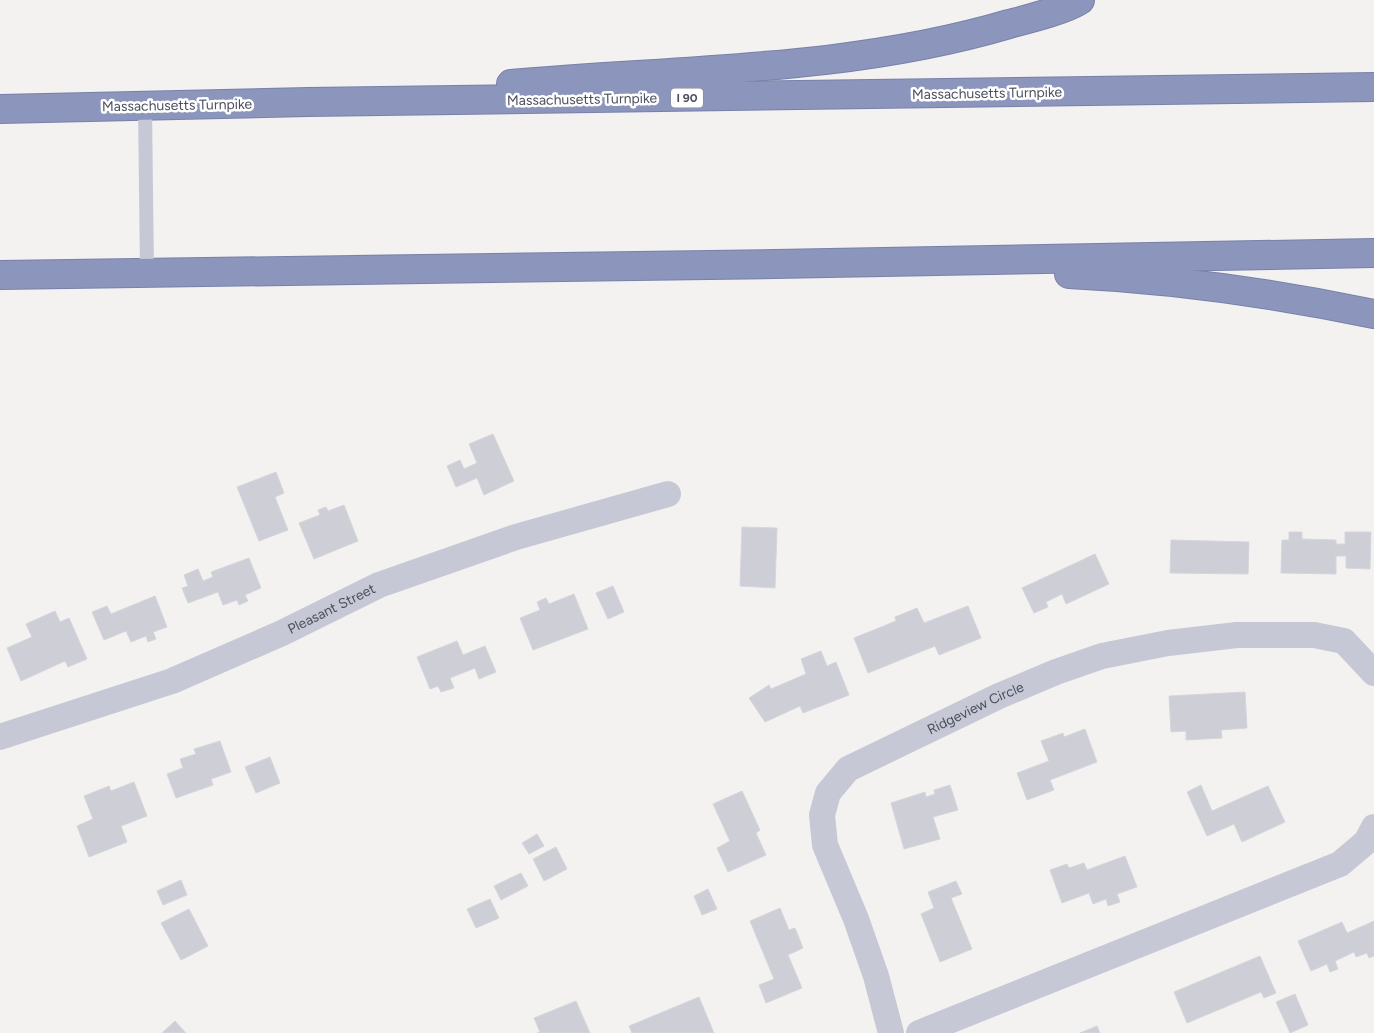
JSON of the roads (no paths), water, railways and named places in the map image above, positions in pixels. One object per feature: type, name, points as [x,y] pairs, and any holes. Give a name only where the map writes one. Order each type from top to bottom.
[{"type":"highway","points":[[308,102],[560,79],[780,64],[853,56],[915,47],[970,36],[1080,0]]},
{"type":"highway","name":"Massachusetts Turnpike","points":[[0,109],[308,102],[1374,87]]},
{"type":"highway","points":[[0,275],[845,263],[1374,253]]},
{"type":"highway","points":[[845,263],[1160,281],[1263,293],[1374,314]]},
{"type":"street","name":"Pleasant Street","points":[[0,737],[172,681],[282,633],[379,585],[516,537],[668,494]]},
{"type":"street","name":"Ridgeview Circle","points":[[891,1033],[876,976],[856,919],[825,845],[822,815],[828,793],[848,769],[999,696],[1056,672],[1102,656],[1168,643],[1237,635],[1314,634],[1344,642],[1374,673]]},
{"type":"street","points":[[919,1033],[1340,864],[1366,842],[1374,827]]},
{"type":"lane","points":[[145,106],[147,272]]}]
